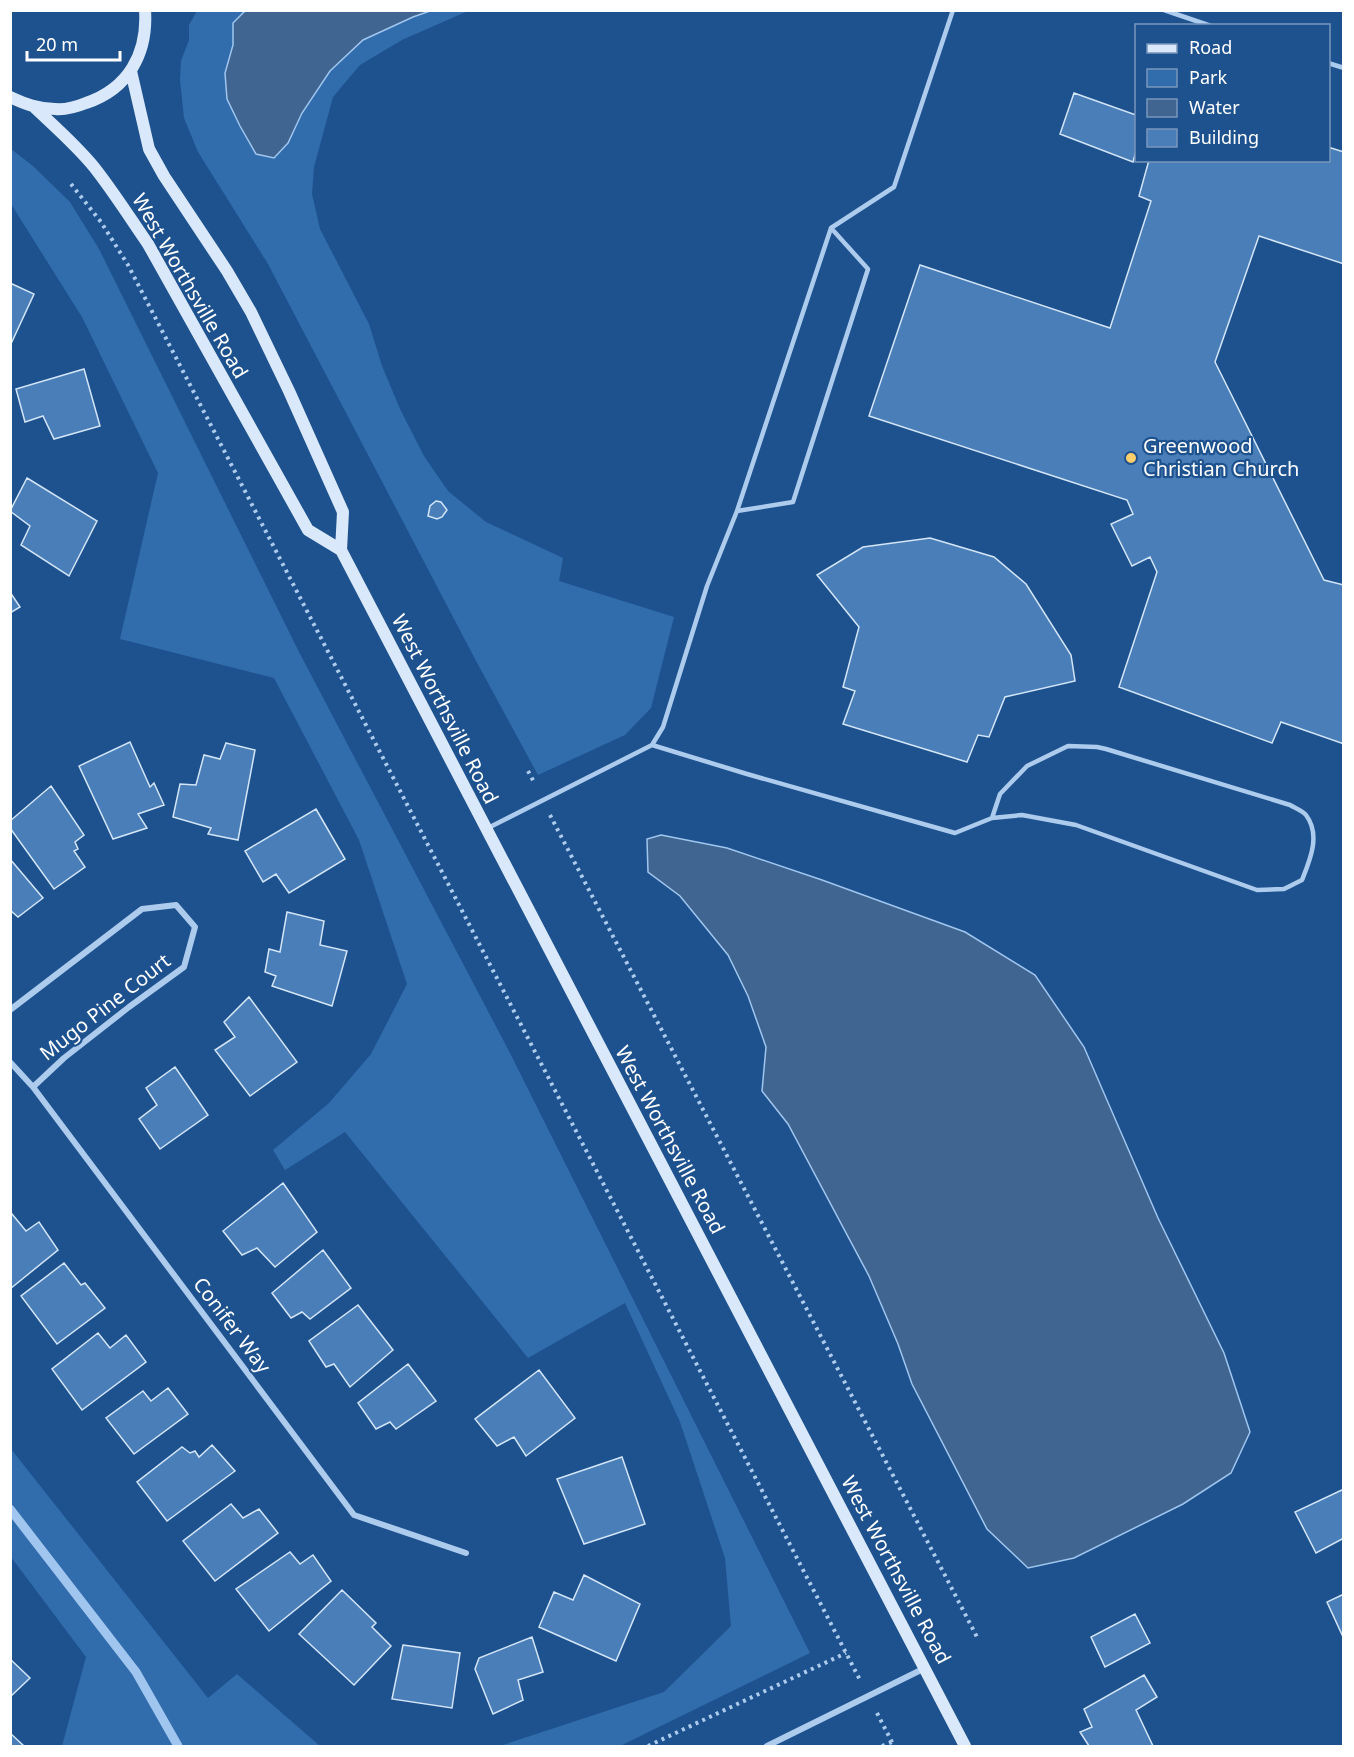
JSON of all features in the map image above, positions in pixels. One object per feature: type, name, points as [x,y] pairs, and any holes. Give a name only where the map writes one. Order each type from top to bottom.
[{"type":"main road","points":[[10,97],[34,107],[57,110],[76,107],[99,99],[118,87],[139,54],[144,37],[146,11]]},
{"type":"main road","name":"West Worthsville Road","points":[[130,71],[148,149],[251,312],[343,512],[341,550],[965,1746]]},
{"type":"main road","name":"West Worthsville Road","points":[[34,107],[86,158],[120,203],[148,244],[308,530],[341,550]]},
{"type":"street","name":"Mugo Pine Court","points":[[10,1010],[142,909],[176,905],[195,927],[184,967],[83,1043],[33,1087]]},
{"type":"street","name":"Conifer Way","points":[[10,1062],[33,1087],[354,1515],[466,1553]]},
{"type":"street","points":[[767,1746],[925,1668]]},
{"type":"lane","points":[[485,829],[652,745],[663,727],[707,586],[737,511],[831,228],[894,187],[953,10]]},
{"type":"lane","points":[[1164,10],[1204,24]]},
{"type":"lane","points":[[737,511],[793,502],[868,269],[831,228]]},
{"type":"lane","points":[[652,745],[955,833],[993,818],[1022,815],[1076,825],[1257,890],[1284,889],[1302,880],[1310,858],[1314,833],[1306,814],[1290,805],[1097,747],[1068,746],[1027,766],[1000,794],[993,818]]},
{"type":"path","points":[[72,184],[101,222],[128,265],[845,1652],[648,1746]]},
{"type":"path","points":[[557,829],[977,1637]]},
{"type":"path","points":[[882,1746],[892,1742]]},
{"type":"green space","points":[[197,11],[245,11],[233,23],[234,45],[225,73],[288,143],[302,113],[330,71],[363,40],[430,11],[468,11],[402,40],[360,65],[333,97],[314,167],[312,194],[320,229],[369,324],[382,366],[400,409],[424,456],[448,491],[486,522],[563,558],[559,581],[674,617],[651,708],[625,735],[538,775],[268,264],[198,152],[184,118],[180,80],[181,61],[189,40],[189,25]]},
{"type":"green space","points":[[11,149],[33,166],[70,202],[99,249],[299,652],[510,1053],[810,1653],[620,1746],[500,1746],[664,1692],[731,1626],[725,1558],[680,1422],[625,1303],[528,1358],[345,1132],[285,1170],[273,1150],[329,1103],[371,1054],[407,984],[359,840],[274,678],[120,639],[158,473],[82,317],[11,204]]},
{"type":"green space","points":[[11,1449],[208,1698],[237,1674],[320,1746],[62,1746],[86,1657],[11,1557]]},
{"type":"water","points":[[245,11],[430,11],[363,40],[330,71],[302,113],[288,143],[274,158],[256,154],[227,99],[225,73],[233,45],[233,23]]},
{"type":"water","points":[[661,835],[727,848],[965,932],[1035,975],[1084,1047],[1158,1218],[1224,1353],[1250,1432],[1231,1473],[1183,1504],[1074,1558],[1028,1568],[987,1529],[912,1384],[869,1276],[788,1124],[762,1091],[766,1047],[748,996],[728,955],[680,896],[648,872],[647,839]]},
{"type":"building","points":[[1074,93],[1135,115],[1133,162],[1060,134]]},
{"type":"building","name":"Greenwood Christian Church","points":[[1330,148],[1344,152],[1344,264],[1259,236],[1215,362],[1324,580],[1344,585],[1344,744],[1281,722],[1272,743],[1119,687],[1157,572],[1150,557],[1132,566],[1111,524],[1133,514],[1127,500],[869,416],[920,265],[1110,328],[1151,201],[1139,196],[1148,162],[1330,162]]},
{"type":"building","points":[[10,283],[34,294],[10,346]]},
{"type":"building","points":[[84,369],[100,426],[54,439],[43,416],[25,422],[16,389]]},
{"type":"building","points":[[27,478],[97,521],[69,576],[21,545],[30,526],[10,511]]},
{"type":"building","points":[[436,501],[441,502],[447,510],[442,517],[437,519],[428,516],[430,506]]},
{"type":"building","points":[[930,538],[994,557],[1026,584],[1071,655],[1075,681],[1005,697],[989,737],[978,735],[967,762],[843,724],[855,691],[843,687],[859,627],[817,575],[863,547]]},
{"type":"building","points":[[10,592],[20,607],[10,613]]},
{"type":"building","points":[[130,742],[150,787],[154,783],[164,805],[138,814],[147,828],[113,839],[79,766]]},
{"type":"building","points":[[226,743],[255,750],[238,840],[208,834],[211,828],[173,817],[180,784],[196,785],[204,755],[220,759]]},
{"type":"building","points":[[51,786],[84,835],[75,842],[78,849],[74,851],[85,867],[54,889],[10,828],[10,821]]},
{"type":"building","points":[[316,809],[345,859],[289,893],[276,874],[263,882],[245,851]]},
{"type":"building","points":[[10,859],[43,898],[18,917],[10,910]]},
{"type":"building","points":[[287,912],[324,921],[320,945],[347,951],[332,1006],[272,986],[276,976],[265,972],[269,949],[280,952]]},
{"type":"building","points":[[249,997],[297,1062],[250,1096],[215,1050],[235,1037],[224,1022]]},
{"type":"building","points":[[175,1067],[208,1115],[160,1149],[139,1119],[157,1105],[146,1088]]},
{"type":"building","points":[[283,1183],[317,1232],[275,1267],[257,1248],[242,1255],[223,1231]]},
{"type":"building","points":[[12,1214],[26,1231],[39,1222],[58,1250],[10,1289],[10,1215]]},
{"type":"building","points":[[323,1250],[351,1288],[310,1319],[302,1312],[291,1318],[272,1293]]},
{"type":"building","points":[[64,1263],[81,1285],[85,1283],[105,1308],[57,1344],[21,1296]]},
{"type":"building","points":[[358,1305],[393,1350],[350,1387],[334,1364],[326,1367],[309,1341]]},
{"type":"building","points":[[98,1333],[110,1348],[126,1335],[146,1362],[82,1410],[52,1369]]},
{"type":"building","points":[[408,1364],[436,1401],[396,1429],[390,1422],[376,1429],[358,1403]]},
{"type":"building","points":[[539,1370],[575,1418],[526,1456],[514,1437],[497,1446],[475,1419]]},
{"type":"building","points":[[168,1388],[188,1414],[134,1454],[106,1418],[143,1391],[151,1401]]},
{"type":"building","points":[[212,1445],[235,1471],[167,1521],[137,1482],[182,1447],[190,1453],[195,1451],[199,1457]]},
{"type":"building","points":[[622,1457],[645,1524],[584,1544],[557,1479]]},
{"type":"building","points":[[1344,1489],[1344,1538],[1316,1553],[1295,1512]]},
{"type":"building","points":[[231,1504],[243,1518],[259,1509],[278,1533],[215,1581],[183,1541]]},
{"type":"building","points":[[290,1552],[300,1564],[313,1555],[331,1581],[269,1631],[236,1589]]},
{"type":"building","points":[[584,1575],[640,1604],[616,1661],[539,1627],[554,1592],[573,1600]]},
{"type":"building","points":[[342,1590],[376,1623],[372,1627],[391,1646],[354,1685],[299,1634]]},
{"type":"building","points":[[1344,1594],[1344,1639],[1327,1602]]},
{"type":"building","points":[[1135,1614],[1150,1643],[1105,1667],[1091,1637]]},
{"type":"building","points":[[532,1637],[543,1672],[518,1680],[523,1700],[493,1714],[475,1669],[479,1658]]},
{"type":"building","points":[[403,1645],[460,1653],[452,1708],[392,1699]]},
{"type":"building","points":[[10,1659],[30,1678],[10,1697]]},
{"type":"building","points":[[1144,1675],[1157,1697],[1136,1710],[1153,1746],[1089,1746],[1080,1732],[1092,1727],[1084,1709]]},
{"type":"building","points":[[10,1733],[24,1746],[10,1746]]},
{"type":"waterway","points":[[10,1509],[136,1672],[178,1746]]},
{"type":"place","name":"Greenwood Christian Church","points":[[1131,458]]}]
